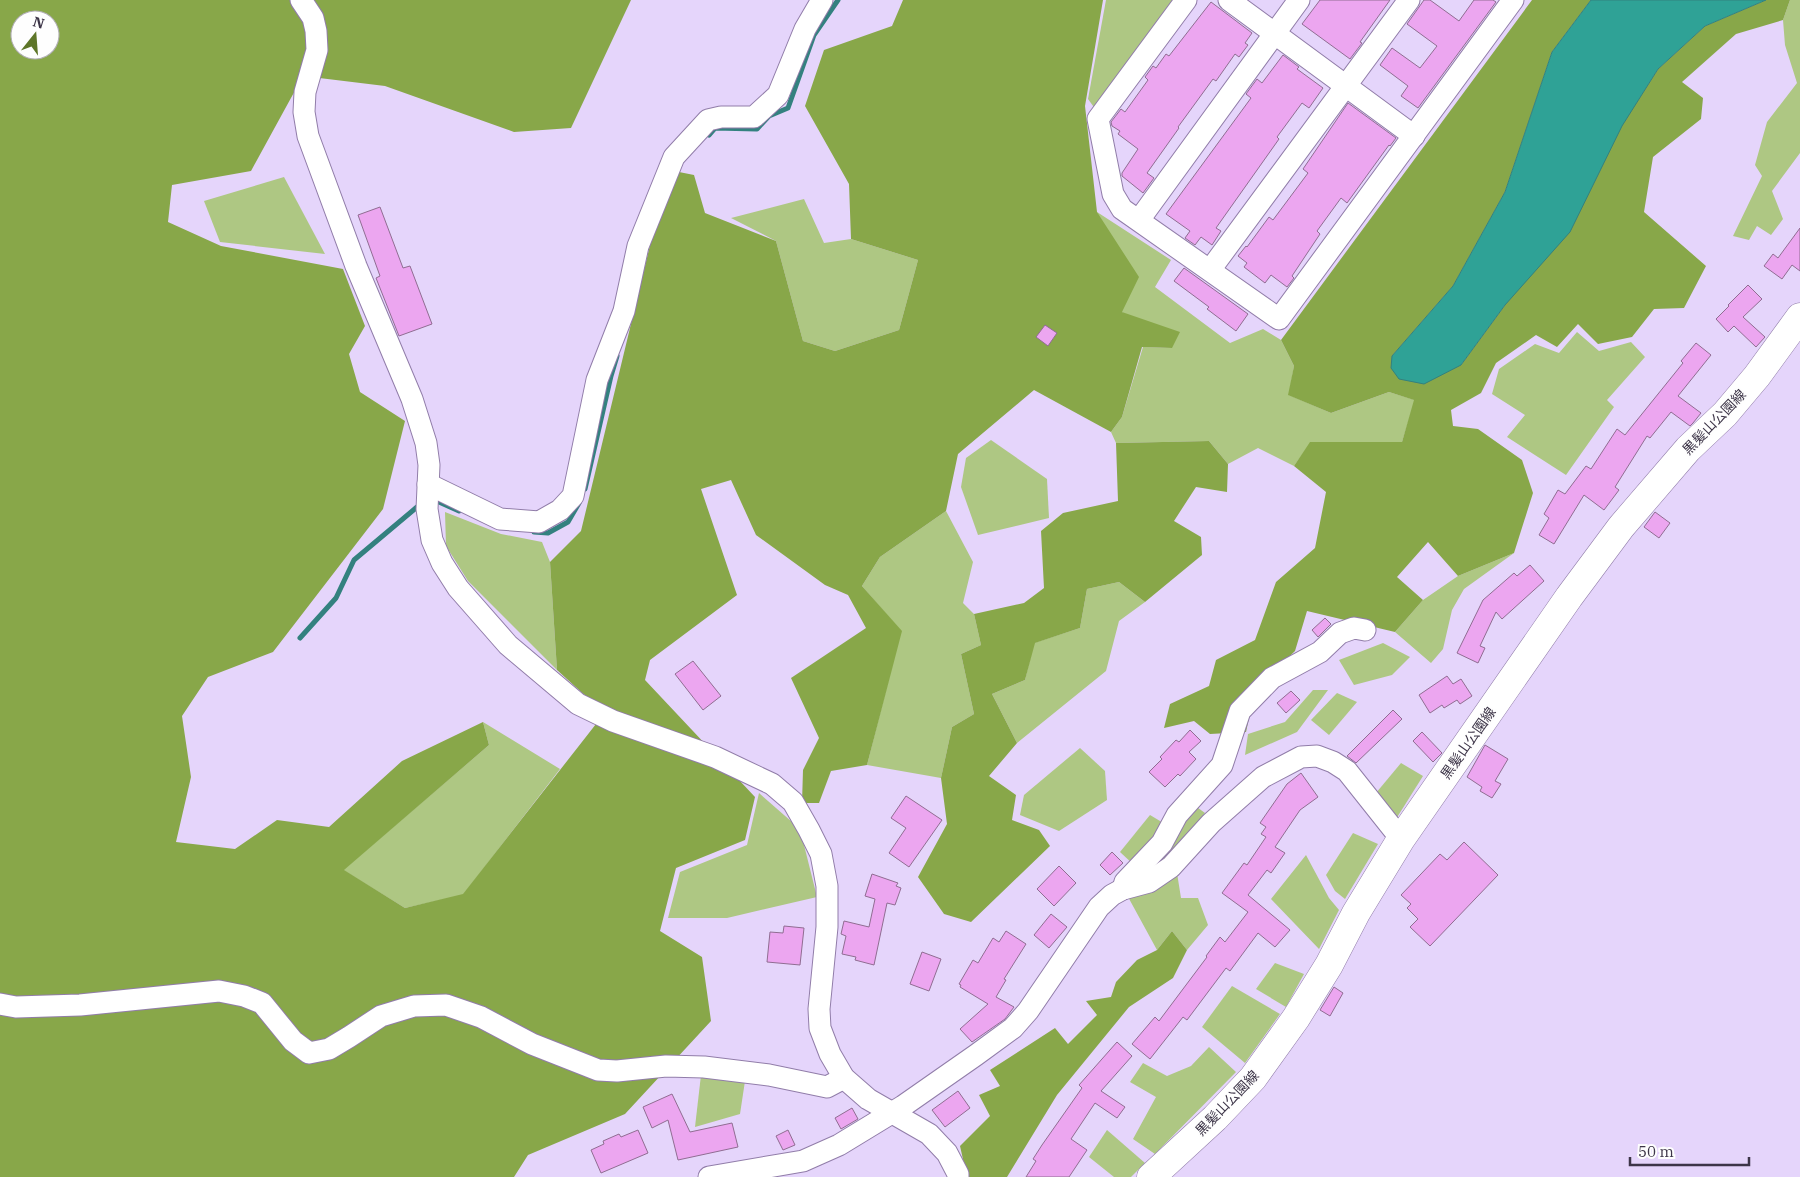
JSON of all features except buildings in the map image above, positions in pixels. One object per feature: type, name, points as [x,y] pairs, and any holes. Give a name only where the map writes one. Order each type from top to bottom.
[{"type":"main road","name":"黒髪山公園線","points":[[1151,1177],[1215,1118],[1253,1078],[1329,965],[1356,913],[1402,839],[1569,597],[1622,527],[1688,449],[1726,414],[1757,376],[1800,317]]},
{"type":"street","points":[[301,0],[312,18],[316,31],[317,50],[305,92],[304,112],[308,136],[356,266],[412,399],[426,443],[429,465],[426,509],[432,540],[442,563],[458,588],[508,645],[578,704],[614,721],[715,757],[772,784],[793,802],[810,830],[821,854],[827,886],[827,927],[819,1019],[820,1028],[830,1054],[844,1078],[868,1099],[929,1134],[947,1153],[958,1177]]},
{"type":"street","points":[[428,484],[500,519],[539,522],[560,510],[573,496],[598,380],[624,311],[638,246],[674,157],[708,120],[721,116],[754,117],[778,96],[805,29],[822,0]]},
{"type":"street","points":[[1186,0],[1098,119],[1113,194],[1122,209],[1279,319],[1513,0]]},
{"type":"street","points":[[1228,0],[1414,136]]},
{"type":"street","points":[[1139,220],[1298,0]]},
{"type":"street","points":[[1210,270],[1347,87],[1409,0]]},
{"type":"street","points":[[1123,889],[1125,882],[1162,844],[1177,815],[1222,765],[1240,711],[1272,678],[1320,652],[1340,633],[1354,628],[1365,630]]},
{"type":"street","points":[[709,1177],[803,1161],[839,1145],[976,1056],[1013,1028],[1028,1011],[1099,908],[1112,895],[1123,889],[1149,882],[1171,867],[1211,823],[1263,777],[1301,757],[1317,756],[1333,762],[1347,771],[1402,839]]},
{"type":"street","points":[[0,1004],[16,1007],[80,1005],[219,991],[244,996],[262,1003],[293,1041],[309,1053],[329,1048],[349,1038],[381,1016],[414,1006],[446,1005],[481,1017],[532,1044],[598,1070],[617,1071],[666,1066],[704,1067],[769,1075],[826,1087],[844,1078]]},
{"type":"shaded area","points":[[0,0],[631,0],[571,128],[514,132],[385,86],[303,76],[251,171],[172,185],[168,222],[221,246],[343,269],[365,326],[349,354],[360,392],[405,421],[383,509],[273,652],[208,677],[182,716],[191,777],[176,842],[235,849],[277,820],[329,827],[402,761],[483,722],[489,745],[344,870],[405,908],[463,894],[596,724],[600,709],[557,670],[550,562],[581,531],[651,241],[679,172],[694,175],[705,213],[776,241],[803,341],[835,351],[899,330],[918,260],[851,239],[849,184],[805,106],[824,50],[892,26],[903,0],[1103,0],[1085,106],[1097,212],[1139,277],[1122,312],[1180,332],[1172,348],[1142,347],[1122,417],[1111,432],[1034,390],[958,454],[946,511],[880,557],[862,586],[902,631],[867,765],[831,771],[819,803],[802,803],[803,770],[819,738],[791,678],[866,628],[848,595],[825,585],[756,535],[731,480],[701,489],[737,595],[650,660],[645,680],[755,797],[745,840],[676,868],[660,931],[702,957],[711,1021],[625,1114],[528,1155],[514,1177],[0,1177]]},
{"type":"shaded area","points":[[1106,0],[1173,0],[1096,110],[1088,99]]},
{"type":"shaded area","points":[[1532,0],[1591,0],[1552,52],[1505,192],[1453,286],[1392,356],[1461,365],[1505,305],[1658,69],[1705,26],[1766,0],[1790,0],[1783,20],[1736,34],[1682,82],[1703,98],[1701,119],[1653,157],[1644,212],[1706,266],[1684,308],[1654,309],[1632,337],[1598,344],[1578,324],[1557,347],[1536,335],[1496,363],[1481,393],[1451,410],[1453,426],[1478,429],[1522,460],[1533,493],[1514,553],[1458,576],[1428,542],[1397,577],[1423,600],[1395,632],[1307,611],[1295,651],[1255,690],[1246,732],[1210,734],[1194,721],[1164,728],[1170,704],[1209,686],[1216,660],[1255,640],[1276,582],[1315,548],[1326,492],[1294,466],[1310,442],[1402,442],[1414,400],[1389,392],[1331,413],[1288,395],[1294,366],[1281,340]]},
{"type":"shaded area","points":[[1591,0],[1766,0],[1705,26],[1658,69],[1622,126],[1570,232],[1505,305],[1461,365],[1424,384],[1399,379],[1391,368],[1392,356],[1453,286],[1505,192],[1552,52]]},
{"type":"shaded area","points":[[1790,0],[1800,0],[1800,153],[1772,191],[1783,219],[1771,235],[1757,226],[1749,240],[1733,236],[1762,176],[1755,165],[1767,122],[1797,83],[1785,45],[1783,20]]},
{"type":"shaded area","points":[[284,177],[325,254],[220,242],[204,201]]},
{"type":"shaded area","points":[[804,199],[824,243],[851,239],[918,260],[899,330],[835,351],[803,341],[776,241],[731,218]]},
{"type":"shaded area","points":[[1097,212],[1171,260],[1155,287],[1230,343],[1263,329],[1281,340],[1294,366],[1289,395],[1331,413],[1389,392],[1415,400],[1402,442],[1311,442],[1294,466],[1258,448],[1228,464],[1209,441],[1116,443],[1111,432],[1122,417],[1143,347],[1172,348],[1122,312]]},
{"type":"shaded area","points":[[1577,332],[1599,351],[1631,342],[1645,357],[1607,400],[1614,407],[1566,475],[1507,437],[1525,415],[1492,394],[1499,369],[1535,344],[1559,353]]},
{"type":"shaded area","points":[[991,440],[1047,479],[1049,518],[978,535],[961,487],[966,458]]},
{"type":"shaded area","points":[[1209,441],[1228,464],[1227,492],[1196,487],[1174,521],[1201,537],[1202,555],[1145,602],[1119,582],[1087,589],[1080,628],[1035,643],[1025,680],[992,694],[1017,743],[989,776],[1016,795],[1012,820],[1039,830],[1050,846],[971,922],[944,914],[918,877],[947,824],[941,778],[952,727],[974,714],[961,654],[981,645],[974,614],[1024,603],[1044,588],[1041,531],[1063,513],[1118,501],[1116,443]]},
{"type":"shaded area","points":[[946,511],[973,562],[963,603],[974,614],[981,645],[961,654],[974,714],[952,727],[941,778],[867,765],[901,631],[862,586],[880,557]]},
{"type":"shaded area","points":[[445,512],[501,534],[542,542],[550,562],[557,670],[468,581],[446,546]]},
{"type":"shaded area","points":[[1514,553],[1464,589],[1452,610],[1443,649],[1431,663],[1395,632],[1423,600],[1458,576]]},
{"type":"shaded area","points":[[1119,582],[1145,602],[1119,621],[1106,671],[1017,743],[992,694],[1025,680],[1034,643],[1080,628],[1087,589]]},
{"type":"shaded area","points":[[1383,643],[1410,657],[1392,675],[1354,685],[1339,660]]},
{"type":"shaded area","points":[[1313,690],[1328,690],[1297,732],[1245,755],[1248,734],[1285,722]]},
{"type":"shaded area","points":[[1337,693],[1357,702],[1329,735],[1311,720]]},
{"type":"shaded area","points":[[483,722],[560,769],[463,895],[405,908],[343,870],[489,745]]},
{"type":"shaded area","points":[[1080,748],[1105,771],[1107,800],[1059,831],[1020,815],[1024,795]]},
{"type":"shaded area","points":[[1401,763],[1423,776],[1396,819],[1376,793]]},
{"type":"shaded area","points":[[759,793],[800,829],[817,897],[727,918],[668,918],[680,872],[747,845]]},
{"type":"shaded area","points":[[1194,805],[1205,813],[1166,865],[1145,867]]},
{"type":"shaded area","points":[[1150,815],[1165,824],[1134,865],[1120,852]]},
{"type":"shaded area","points":[[1353,833],[1378,844],[1345,899],[1335,891],[1326,875]]},
{"type":"shaded area","points":[[1306,855],[1329,898],[1339,910],[1319,949],[1271,899]]},
{"type":"shaded area","points":[[1177,873],[1181,898],[1198,898],[1208,925],[1187,950],[1172,931],[1157,950],[1127,895]]},
{"type":"shaded area","points":[[1172,931],[1187,950],[1173,978],[1129,1007],[1057,1095],[1007,1177],[967,1177],[960,1146],[990,1116],[979,1095],[1000,1086],[990,1070],[1055,1028],[1068,1044],[1097,1015],[1086,1001],[1111,997],[1116,982],[1137,960],[1157,950]]},
{"type":"shaded area","points":[[1275,963],[1304,974],[1286,1007],[1256,989]]},
{"type":"shaded area","points":[[1232,986],[1280,1014],[1245,1063],[1202,1027]]},
{"type":"shaded area","points":[[1209,1047],[1236,1072],[1155,1154],[1133,1139],[1156,1097],[1130,1082],[1143,1063],[1167,1076],[1191,1066]]},
{"type":"shaded area","points":[[701,1075],[745,1081],[740,1114],[695,1127]]},
{"type":"shaded area","points":[[1107,1130],[1145,1163],[1131,1177],[1114,1177],[1089,1157]]},
{"type":"waterway","points":[[709,135],[715,128],[757,129],[769,116],[788,108],[814,35],[838,0]]},
{"type":"waterway","points":[[585,489],[617,356]]},
{"type":"waterway","points":[[439,502],[459,511]]},
{"type":"waterway","points":[[534,532],[548,533],[568,522],[579,503]]},
{"type":"waterway","points":[[300,638],[336,598],[354,560],[417,507]]}]
